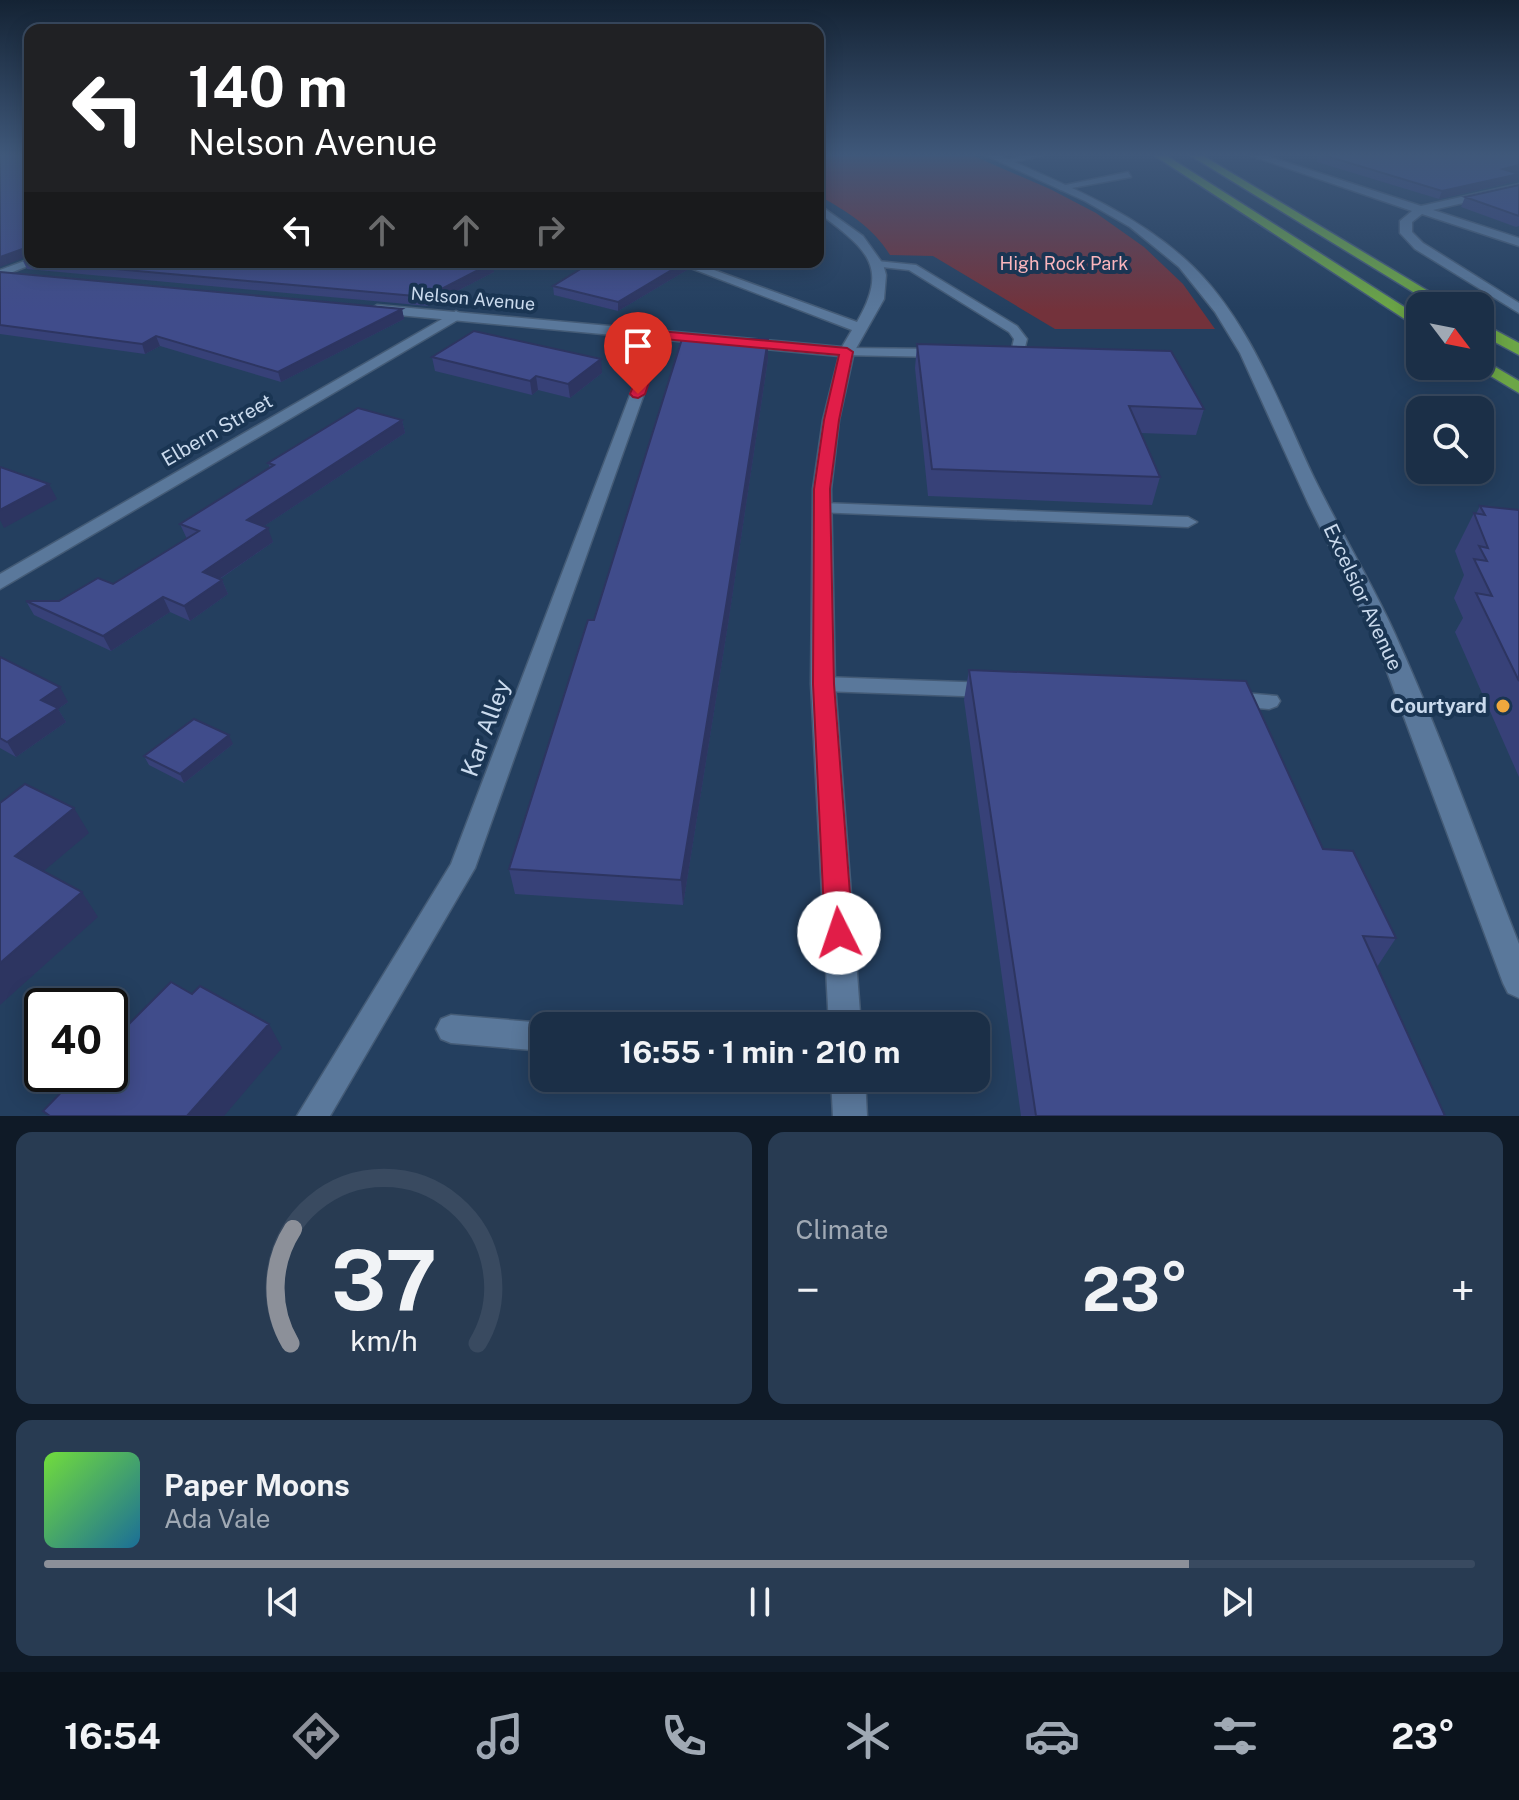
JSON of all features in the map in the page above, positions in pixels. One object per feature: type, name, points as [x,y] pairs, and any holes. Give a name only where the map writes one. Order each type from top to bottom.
[{"type":"highway","points":[[1238,206],[1406,315]]},
{"type":"highway","points":[[1280,206],[1423,292]]},
{"type":"highway","points":[[1494,335],[1519,350]]},
{"type":"highway","points":[[1494,372],[1519,388]]},
{"type":"street","name":"Excelsior Avenue","points":[[1100,206],[1150,237],[1183,264],[1221,310],[1247,353],[1317,503],[1384,634],[1519,983]]},
{"type":"street","points":[[1408,206],[1519,242]]},
{"type":"street","points":[[1438,206],[1420,210],[1406,221],[1406,233],[1439,261],[1519,309]]},
{"type":"street","points":[[824,212],[859,238],[877,264],[880,275],[877,299],[847,352],[831,420],[822,508],[823,684],[844,1012]]},
{"type":"street","points":[[697,268],[862,329]]},
{"type":"street","points":[[1,274],[33,270]]},
{"type":"street","name":"Nelson Avenue","points":[[361,308],[847,352]]},
{"type":"street","name":"Elbern Street","points":[[0,583],[456,315]]},
{"type":"street","points":[[849,1092],[850,1116]]},
{"type":"lane","points":[[877,264],[912,267],[1013,329],[1021,339],[1017,351],[982,353]]},
{"type":"lane","name":"Kar Alley","points":[[313,1116],[462,868],[659,335]]},
{"type":"lane","points":[[847,352],[954,353]]},
{"type":"lane","points":[[822,508],[1188,522]]},
{"type":"lane","points":[[823,684],[1018,691]]},
{"type":"lane","points":[[1205,699],[1269,701]]},
{"type":"lane","points":[[451,1029],[530,1036]]},
{"type":"green space","name":"High Rock Park","points":[[836,206],[1083,206],[1144,247],[1183,284],[1215,329],[1055,329],[933,256],[890,255],[867,228]]},
{"type":"building","points":[[0,206],[24,206],[24,248],[0,257]]},
{"type":"building","points":[[1491,206],[1519,206],[1519,216]]},
{"type":"building","points":[[105,268],[482,268],[426,297]]},
{"type":"building","points":[[582,268],[675,268],[618,302],[553,286]]},
{"type":"building","points":[[0,272],[402,309],[278,372],[156,336],[142,344],[0,325]]},
{"type":"building","points":[[474,331],[601,359],[568,384],[536,376],[530,381],[432,357]]},
{"type":"building","points":[[682,339],[768,339],[681,880],[509,869],[588,620],[594,620]]},
{"type":"building","points":[[917,344],[1171,351],[1204,409],[1129,406],[1160,477],[932,469]]},
{"type":"building","points":[[358,408],[402,420],[247,520],[268,528],[203,572],[222,580],[184,606],[163,597],[103,636],[26,601],[59,601],[98,578],[113,584],[199,531],[180,524],[274,465],[268,463]]},
{"type":"building","points":[[0,467],[49,484],[0,510]]},
{"type":"building","points":[[1480,506],[1519,510],[1519,681],[1476,593],[1492,596],[1474,559],[1487,561],[1479,546],[1488,548],[1474,513],[1485,515]]},
{"type":"building","points":[[0,657],[60,687],[41,700],[58,708],[7,742],[0,738]]},
{"type":"building","points":[[969,670],[1246,681],[1323,849],[1353,851],[1396,938],[1363,936],[1445,1116],[1036,1116]]},
{"type":"building","points":[[194,719],[229,735],[180,774],[144,756]]},
{"type":"building","points":[[25,784],[74,808],[15,856],[82,892],[0,963],[0,803]]},
{"type":"building","points":[[171,982],[192,994],[200,986],[269,1024],[187,1116],[50,1116],[43,1111],[61,1092],[128,1092],[128,1025]]},
{"type":"place","name":"Courtyard","points":[[1503,706]]},
{"type":"route","points":[[638,394],[659,335],[847,352],[831,420],[822,489],[823,684],[839,933]]}]
